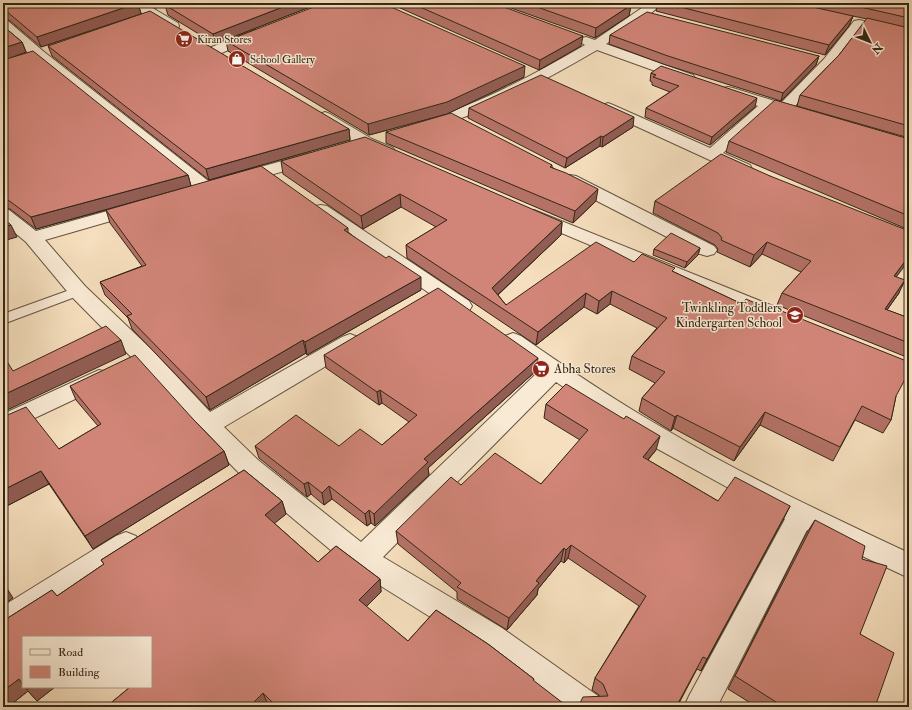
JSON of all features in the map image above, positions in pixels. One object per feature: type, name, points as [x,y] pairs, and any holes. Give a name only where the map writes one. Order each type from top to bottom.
[{"type":"street","points":[[413,130],[453,118],[501,98],[548,81],[637,12],[658,10]]},
{"type":"street","points":[[149,12],[234,63]]},
{"type":"street","points":[[3,24],[31,57],[198,190],[393,135]]},
{"type":"street","points":[[784,109],[829,62],[859,24]]},
{"type":"street","points":[[201,43],[270,28]]},
{"type":"street","points":[[574,37],[699,81]]},
{"type":"street","points":[[31,57],[53,49]]},
{"type":"street","points":[[814,58],[829,62]]},
{"type":"street","points":[[519,68],[548,81]]},
{"type":"street","points":[[714,86],[784,109],[814,117]]},
{"type":"street","points":[[598,103],[759,176]]},
{"type":"street","points":[[712,154],[769,104]]},
{"type":"street","points":[[313,110],[366,142],[399,156]]},
{"type":"street","points":[[453,118],[472,128]]},
{"type":"street","points":[[267,171],[285,184]]},
{"type":"street","points":[[553,171],[707,250]]},
{"type":"street","points":[[302,197],[481,319]]},
{"type":"street","points":[[33,238],[153,203]]},
{"type":"street","points":[[520,210],[784,318]]},
{"type":"street","points":[[6,220],[33,238],[78,291],[127,364],[207,426],[239,473],[362,559],[491,638],[587,707]]},
{"type":"street","points":[[418,302],[439,290]]},
{"type":"street","points":[[499,332],[654,436],[801,515],[909,566]]},
{"type":"street","points":[[207,426],[364,334]]},
{"type":"street","points":[[3,424],[127,364]]},
{"type":"street","points":[[362,559],[554,370]]},
{"type":"street","points":[[700,707],[801,515]]},
{"type":"street","points":[[3,622],[149,530]]},
{"type":"lane","points":[[3,319],[78,291]]},
{"type":"building","points":[[3,3],[138,3],[37,37],[3,9]]},
{"type":"building","points":[[172,3],[293,3],[213,34],[165,5]]},
{"type":"building","points":[[324,3],[382,3],[525,66],[447,102],[368,124],[226,41]]},
{"type":"building","points":[[411,3],[493,3],[583,36],[540,60]]},
{"type":"building","points":[[526,3],[621,3],[631,5],[596,28]]},
{"type":"building","points":[[665,3],[795,3],[853,16],[829,45]]},
{"type":"building","points":[[843,3],[909,3],[909,18]]},
{"type":"building","points":[[150,11],[349,129],[206,169],[48,46]]},
{"type":"building","points":[[647,12],[819,56],[783,93],[668,56],[610,35]]},
{"type":"building","points":[[867,18],[909,28],[909,126],[800,95],[839,55]]},
{"type":"building","points":[[3,26],[22,42],[3,48]]},
{"type":"building","points":[[33,51],[188,175],[31,217],[3,197],[3,60]]},
{"type":"building","points":[[661,66],[757,98],[712,137],[646,108],[679,86],[653,77],[656,75],[651,73]]},
{"type":"building","points":[[541,75],[634,117],[567,158],[469,108]]},
{"type":"building","points":[[775,100],[909,139],[909,216],[729,141]]},
{"type":"building","points":[[451,113],[552,165],[550,167],[566,173],[598,189],[575,211],[386,132]]},
{"type":"building","points":[[365,137],[562,222],[492,288],[506,305],[596,242],[634,262],[642,254],[675,268],[672,271],[742,304],[746,299],[767,308],[769,306],[909,362],[909,372],[896,396],[891,420],[862,406],[840,447],[765,412],[740,447],[677,415],[675,417],[642,398],[665,372],[632,356],[667,318],[612,291],[599,301],[586,293],[538,332],[406,245],[447,220],[400,194],[361,216],[281,161]]},
{"type":"building","points":[[721,154],[770,176],[909,231],[909,256],[894,276],[905,280],[885,309],[909,318],[909,343],[782,293],[811,261],[767,242],[754,255],[721,240],[722,238],[718,233],[655,201]]},
{"type":"building","points":[[261,166],[348,228],[344,230],[386,258],[389,256],[421,277],[305,342],[303,340],[206,397],[127,316],[132,314],[100,282],[146,265],[106,210]]},
{"type":"building","points":[[3,218],[11,225],[3,227]]},
{"type":"building","points":[[671,233],[700,248],[687,262],[654,249]]},
{"type":"building","points":[[438,288],[538,358],[424,459],[428,462],[374,514],[369,510],[365,514],[329,486],[322,493],[308,482],[304,484],[255,446],[296,415],[339,446],[360,429],[382,445],[417,415],[380,390],[377,392],[324,355]]},
{"type":"building","points":[[106,326],[121,340],[3,395],[3,355],[13,371]]},
{"type":"building","points":[[135,355],[224,451],[85,536],[41,471],[3,490],[3,417],[26,407],[59,449],[101,424],[70,386]]},
{"type":"building","points":[[566,384],[624,419],[626,416],[660,436],[643,457],[718,501],[735,477],[790,506],[707,659],[703,657],[676,707],[578,707],[583,697],[608,696],[603,684],[595,678],[646,596],[571,545],[566,550],[564,548],[536,581],[539,583],[509,618],[457,587],[461,583],[396,531],[451,477],[461,485],[495,453],[541,484],[588,430],[546,404]]},
{"type":"building","points":[[244,470],[282,501],[265,515],[318,562],[336,546],[380,579],[359,600],[408,641],[436,610],[488,644],[568,707],[277,707],[263,693],[249,707],[106,707],[129,688],[152,688],[152,636],[22,636],[22,684],[19,679],[3,691],[3,621],[52,590],[57,596],[104,564],[101,560]]},
{"type":"building","points":[[815,520],[865,546],[862,559],[887,566],[860,634],[894,653],[875,707],[784,707],[735,676]]},
{"type":"place","name":"Kiran Stores","points":[[184,39]]},
{"type":"place","name":"School Gallery","points":[[237,59]]},
{"type":"place","name":"Twinkling Toddlers Kindergarten School","points":[[795,315]]},
{"type":"place","name":"Abha Stores","points":[[541,369]]}]
